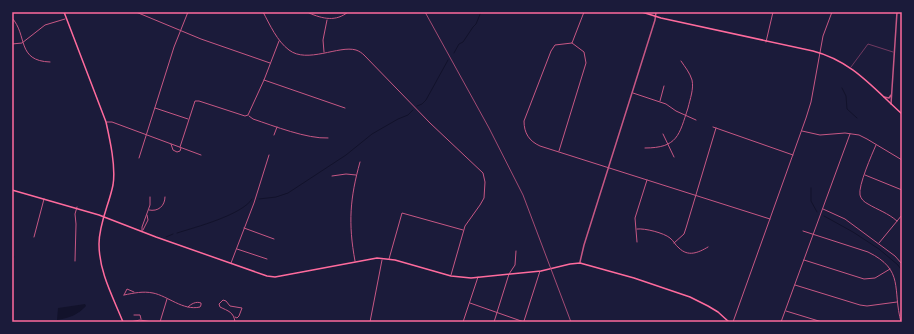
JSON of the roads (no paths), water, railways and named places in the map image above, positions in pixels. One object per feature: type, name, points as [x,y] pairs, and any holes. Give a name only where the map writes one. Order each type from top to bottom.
[{"type":"main road","points":[[64,12],[106,122],[109,137],[114,175],[112,188],[103,216],[99,240],[100,262],[123,322]]},
{"type":"main road","points":[[642,12],[656,17],[820,53],[835,58],[850,68],[902,114]]},
{"type":"main road","points":[[12,190],[77,207],[265,276],[275,277],[377,258],[389,259],[450,276],[478,277],[541,271],[580,263],[690,297],[718,312],[729,322]]},
{"type":"street","points":[[136,12],[180,31],[271,63]]},
{"type":"street","points":[[139,158],[180,31],[188,12]]},
{"type":"street","points":[[263,12],[280,40],[290,51],[295,54],[309,55],[354,50],[364,55],[430,123],[480,168],[485,176],[484,198],[467,221],[463,230],[450,276]]},
{"type":"street","points":[[309,13],[327,19],[338,18],[348,12]]},
{"type":"street","points":[[572,43],[584,12]]},
{"type":"street","points":[[580,263],[584,246],[633,93],[656,17],[656,12]]},
{"type":"street","points":[[766,42],[773,12]]},
{"type":"street","points":[[733,322],[802,131],[811,102],[823,36],[832,12]]},
{"type":"street","points":[[891,104],[896,12]]},
{"type":"street","points":[[12,18],[20,30],[22,43],[26,52],[31,56],[45,62],[50,62]]},
{"type":"street","points":[[12,44],[22,43],[45,25],[66,18]]},
{"type":"street","points":[[324,53],[323,40],[327,19]]},
{"type":"street","points":[[248,115],[280,40]]},
{"type":"street","points":[[559,151],[586,63],[584,52],[572,43],[558,44],[553,47],[524,121],[525,131],[532,141],[540,146],[770,218]]},
{"type":"street","points":[[645,148],[668,145],[679,134],[693,86],[692,80],[681,61]]},
{"type":"street","points":[[264,80],[345,108]]},
{"type":"street","points":[[660,101],[664,86]]},
{"type":"street","points":[[633,93],[660,101],[685,116],[696,120]]},
{"type":"street","points":[[884,97],[889,98],[892,94]]},
{"type":"street","points":[[171,144],[171,147],[175,151],[180,151],[188,119],[194,102],[197,100],[246,116],[248,115],[253,119],[277,127],[328,138]]},
{"type":"street","points":[[155,108],[188,119]]},
{"type":"street","points":[[106,122],[112,122],[201,154]]},
{"type":"street","points":[[274,135],[277,127]]},
{"type":"street","points":[[713,127],[793,156]]},
{"type":"street","points":[[674,243],[684,234],[716,128]]},
{"type":"street","points":[[802,131],[820,135],[850,134],[867,139],[902,160]]},
{"type":"street","points":[[663,134],[674,157]]},
{"type":"street","points":[[781,322],[850,134]]},
{"type":"street","points":[[876,144],[859,191],[862,200],[888,214],[897,221]]},
{"type":"street","points":[[231,264],[254,203],[269,155]]},
{"type":"street","points":[[355,261],[350,211],[356,175],[360,162]]},
{"type":"street","points":[[332,176],[346,174],[356,175]]},
{"type":"street","points":[[864,175],[902,190]]},
{"type":"street","points":[[637,242],[636,213],[647,179]]},
{"type":"street","points":[[142,232],[150,205],[150,197]]},
{"type":"street","points":[[148,210],[153,211],[160,209],[166,197]]},
{"type":"street","points":[[34,237],[44,199]]},
{"type":"street","points":[[75,260],[75,214],[77,207]]},
{"type":"street","points":[[822,209],[845,219],[895,256],[902,264]]},
{"type":"street","points":[[389,259],[402,213],[463,230]]},
{"type":"street","points":[[142,232],[148,220],[147,214]]},
{"type":"street","points":[[878,243],[902,215]]},
{"type":"street","points":[[244,228],[274,239]]},
{"type":"street","points":[[637,230],[644,229],[669,237],[682,251],[690,254],[699,252],[708,247]]},
{"type":"street","points":[[803,231],[868,252],[874,255],[890,269],[896,285],[897,302],[901,322]]},
{"type":"street","points":[[236,249],[267,259]]},
{"type":"street","points":[[494,322],[509,274],[515,265],[516,251]]},
{"type":"street","points":[[370,322],[383,258]]},
{"type":"street","points":[[804,260],[864,279],[875,278],[890,269]]},
{"type":"street","points":[[470,304],[524,322],[541,271]]},
{"type":"street","points":[[463,322],[478,277]]},
{"type":"street","points":[[794,285],[860,305],[867,306],[897,302]]},
{"type":"street","points":[[135,293],[127,289],[124,295],[135,293],[152,293],[188,307],[196,308],[200,307],[201,305],[198,302],[188,307]]},
{"type":"street","points":[[160,322],[167,299]]},
{"type":"street","points":[[235,317],[239,316],[242,308],[235,306],[232,307],[223,300],[219,304],[220,307],[230,311],[235,317],[235,322]]},
{"type":"street","points":[[230,311],[232,307]]},
{"type":"street","points":[[785,310],[822,322]]},
{"type":"street","points":[[134,315],[140,315],[141,320]]},
{"type":"street","points":[[130,322],[141,320],[152,322]]},
{"type":"lane","points":[[850,68],[868,44],[895,52]]},
{"type":"waterway","points":[[454,53],[459,44],[463,42],[476,24],[481,12]]},
{"type":"waterway","points":[[417,106],[426,100],[448,60]]},
{"type":"waterway","points":[[842,88],[846,96],[847,109],[857,118]]},
{"type":"waterway","points":[[259,199],[276,197],[288,193],[346,155],[372,134],[408,115],[413,110]]},
{"type":"waterway","points":[[811,188],[811,201],[817,212]]},
{"type":"waterway","points":[[177,233],[229,215],[247,205],[252,199]]},
{"type":"waterway","points":[[824,216],[853,232],[879,249],[898,265],[902,271]]},
{"type":"waterway","points":[[166,237],[173,234]]},
{"type":"railway","points":[[425,12],[489,128],[523,195],[571,322]]}]
